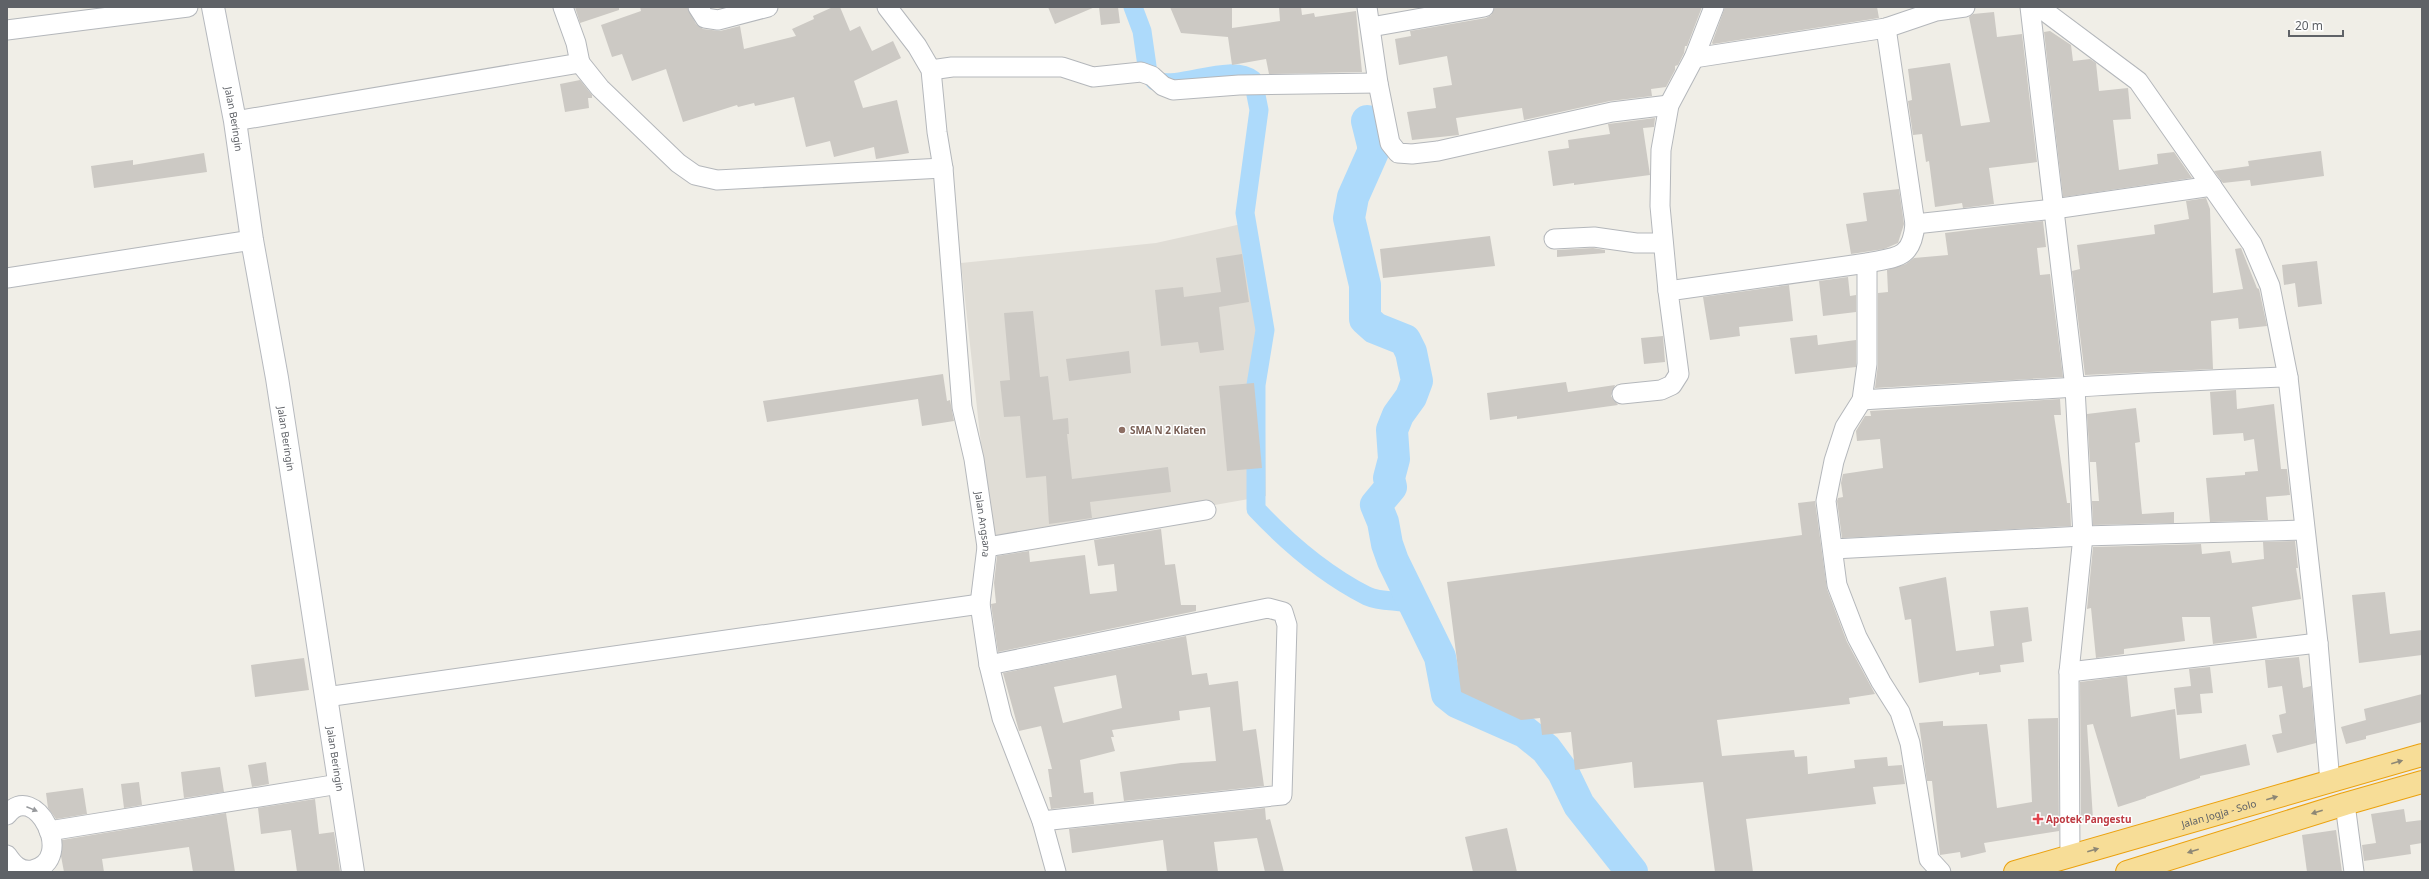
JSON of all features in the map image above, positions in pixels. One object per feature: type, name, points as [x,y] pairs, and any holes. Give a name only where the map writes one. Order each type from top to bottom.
[{"type":"highway","name":"Jalan Jogja - Solo","points":[[2015,872],[2422,755]]},
{"type":"highway","points":[[2127,872],[2345,804],[2422,782]]},
{"type":"street","points":[[7,30],[188,7]]},
{"type":"street","name":"Jalan Beringin","points":[[213,7],[235,121],[252,240],[277,378],[353,872]]},
{"type":"street","points":[[563,7],[576,43],[580,63],[600,88],[678,164],[695,175],[717,180],[943,168]]},
{"type":"street","points":[[698,7],[705,18],[718,20],[768,7]]},
{"type":"street","points":[[887,7],[917,46],[931,70],[952,67],[1062,67],[1093,77],[1141,72],[1152,76],[1163,86],[1173,90],[1238,85],[1378,83]]},
{"type":"street","points":[[1367,7],[1378,83],[1390,143],[1398,154],[1412,154],[1438,150],[1612,112],[1669,104]]},
{"type":"street","points":[[1371,27],[1484,7]]},
{"type":"street","points":[[1622,394],[1661,390],[1672,385],[1679,374],[1668,291],[1660,206],[1661,150],[1669,104],[1694,58],[1714,7]]},
{"type":"street","points":[[1694,58],[1886,28],[1936,10],[1965,7]]},
{"type":"street","points":[[2030,7],[2075,388],[2083,536],[2069,672],[2070,857]]},
{"type":"street","points":[[2039,7],[2138,81],[2252,244],[2270,286],[2288,377],[2304,530],[2318,642],[2330,782]]},
{"type":"street","points":[[1668,291],[1896,258],[1909,249],[1914,241],[1916,224],[1886,28]]},
{"type":"street","points":[[235,121],[580,63]]},
{"type":"street","name":"Jalan Angsana","points":[[931,70],[937,132],[943,168],[962,407],[974,459],[987,547],[980,604],[989,665],[1002,718],[1042,821],[1056,872]]},
{"type":"street","points":[[1916,224],[2054,209],[2212,186]]},
{"type":"street","points":[[1554,239],[1594,237],[1636,243],[1663,243]]},
{"type":"street","points":[[7,278],[252,240]]},
{"type":"street","points":[[1867,263],[1867,364],[1862,400],[1845,427],[1834,461],[1826,501],[1837,586],[1857,637],[1900,712],[1910,743],[1929,859],[1941,872]]},
{"type":"street","points":[[1862,400],[2075,388],[2183,380],[2288,377]]},
{"type":"street","points":[[987,547],[1206,510]]},
{"type":"street","points":[[1833,549],[2083,536],[2304,530]]},
{"type":"street","points":[[326,697],[980,604]]},
{"type":"street","points":[[989,665],[1268,608],[1283,612],[1286,626],[1282,795],[1042,821]]},
{"type":"street","points":[[2069,672],[2318,642]]},
{"type":"street","points":[[49,831],[339,784]]},
{"type":"street","points":[[2345,804],[2354,872]]},
{"type":"street","points":[[7,815],[10,811],[20,806],[30,807],[39,812],[49,831],[52,844],[50,858],[40,868],[26,871],[13,865],[7,855]]},
{"type":"shaded area","name":"SMA N 2 Klaten","points":[[1246,223],[1264,365],[1266,496],[992,544],[961,263],[1156,243]]},
{"type":"building","points":[[575,7],[619,7],[619,10],[580,23]]},
{"type":"building","points":[[640,7],[687,7],[696,24],[703,29],[720,31],[740,26],[744,49],[796,36],[792,29],[814,19],[813,16],[833,7],[840,7],[850,31],[860,26],[872,51],[893,41],[901,58],[854,81],[863,108],[897,100],[909,153],[876,159],[874,147],[834,157],[830,141],[806,147],[794,97],[755,106],[754,103],[738,107],[737,105],[683,122],[666,69],[632,81],[622,54],[612,57],[601,25],[641,11]]},
{"type":"building","points":[[1048,7],[1095,7],[1055,24]]},
{"type":"building","points":[[1099,7],[1118,7],[1120,23],[1101,25]]},
{"type":"building","points":[[1170,7],[1232,7],[1232,28],[1280,21],[1279,7],[1301,7],[1302,15],[1314,13],[1315,17],[1356,11],[1362,72],[1269,74],[1266,59],[1232,65],[1228,37],[1181,33]]},
{"type":"building","points":[[1495,7],[1702,7],[1687,46],[1685,46],[1684,53],[1678,65],[1675,66],[1675,70],[1666,87],[1651,89],[1652,96],[1610,101],[1524,120],[1522,108],[1456,118],[1459,135],[1412,140],[1407,112],[1436,108],[1433,88],[1452,85],[1447,56],[1399,65],[1395,39],[1411,36],[1410,31],[1486,18],[1491,15]]},
{"type":"building","points":[[1725,7],[1877,7],[1879,18],[1713,44],[1712,43]]},
{"type":"building","points":[[1994,12],[1997,37],[2022,34],[2037,162],[1989,168],[1994,204],[1963,208],[1962,203],[1935,207],[1929,161],[1926,162],[1922,134],[1913,135],[1908,101],[1912,100],[1908,69],[1950,63],[1961,126],[1990,122],[1969,17],[1973,14]]},
{"type":"building","points":[[2050,31],[2071,45],[2073,61],[2090,59],[2096,63],[2099,91],[2128,88],[2131,119],[2113,120],[2119,170],[2158,164],[2157,154],[2174,152],[2192,178],[2063,197],[2044,32]]},
{"type":"building","points":[[580,80],[592,95],[592,98],[588,98],[589,108],[565,112],[560,84]]},
{"type":"building","points":[[1655,118],[1654,127],[1643,128],[1650,175],[1574,185],[1574,183],[1553,186],[1548,151],[1569,148],[1568,140],[1610,134],[1608,124]]},
{"type":"building","points":[[2321,151],[2324,176],[2251,186],[2250,180],[2223,183],[2214,171],[2249,166],[2248,161]]},
{"type":"building","points":[[204,153],[207,172],[94,188],[91,166],[133,160],[133,165]]},
{"type":"building","points":[[1899,189],[1904,224],[1898,243],[1884,249],[1851,254],[1846,224],[1867,221],[1863,193]]},
{"type":"building","points":[[2206,198],[2210,209],[2213,293],[2243,289],[2235,249],[2241,248],[2257,288],[2259,289],[2267,326],[2239,329],[2238,318],[2211,321],[2213,369],[2085,375],[2072,271],[2080,269],[2077,245],[2155,234],[2154,225],[2189,219],[2186,201]]},
{"type":"building","points":[[2043,221],[2046,247],[2037,248],[2040,275],[2050,274],[2063,377],[1875,388],[1878,364],[1878,293],[1888,292],[1887,270],[1906,264],[1914,258],[1948,255],[1945,233]]},
{"type":"building","points":[[1490,236],[1495,266],[1383,278],[1380,249]]},
{"type":"building","points":[[1593,248],[1605,250],[1605,253],[1557,257],[1557,250]]},
{"type":"building","points":[[1242,254],[1249,302],[1219,307],[1224,350],[1200,353],[1198,342],[1161,346],[1155,290],[1183,287],[1184,297],[1221,292],[1216,258]]},
{"type":"building","points":[[2317,261],[2322,304],[2298,307],[2295,283],[2284,285],[2282,265]]},
{"type":"building","points":[[1848,277],[1850,296],[1856,295],[1856,312],[1823,316],[1819,281]]},
{"type":"building","points":[[1789,285],[1793,321],[1739,327],[1740,336],[1710,340],[1703,297]]},
{"type":"building","points":[[1033,311],[1040,377],[1048,376],[1053,420],[1068,418],[1069,434],[1067,434],[1072,479],[1168,467],[1171,492],[1090,502],[1092,518],[1049,524],[1046,476],[1026,478],[1020,416],[1004,417],[1000,381],[1010,380],[1004,313]]},
{"type":"building","points":[[1817,335],[1818,345],[1856,340],[1856,367],[1795,374],[1790,338]]},
{"type":"building","points":[[1663,336],[1665,362],[1644,364],[1641,338]]},
{"type":"building","points":[[1129,351],[1131,373],[1069,381],[1066,359]]},
{"type":"building","points":[[943,374],[947,401],[950,400],[954,421],[922,426],[918,399],[767,422],[763,401]]},
{"type":"building","points":[[1566,382],[1568,392],[1615,385],[1611,396],[1618,405],[1517,419],[1517,416],[1490,420],[1487,393]]},
{"type":"building","points":[[1254,383],[1262,468],[1227,471],[1219,386]]},
{"type":"building","points":[[2236,390],[2237,409],[2274,404],[2281,469],[2287,469],[2290,495],[2266,497],[2268,520],[2210,522],[2206,478],[2245,475],[2245,472],[2258,471],[2254,439],[2244,441],[2243,433],[2213,435],[2210,392]]},
{"type":"building","points":[[2060,399],[2061,415],[2054,415],[2067,503],[2070,503],[2071,526],[1842,538],[1837,501],[1838,498],[1843,497],[1841,483],[1843,474],[1883,468],[1880,439],[1857,441],[1856,431],[1865,416],[1871,416],[1870,411]]},
{"type":"building","points":[[2136,408],[2140,442],[2135,443],[2142,514],[2174,512],[2174,523],[2093,525],[2092,501],[2099,501],[2096,462],[2090,462],[2087,414]]},
{"type":"building","points":[[1815,501],[1827,589],[1847,642],[1875,694],[1849,698],[1850,704],[1717,720],[1722,756],[1794,750],[1795,757],[1807,756],[1808,774],[1855,768],[1854,760],[1887,757],[1888,766],[1902,765],[1905,784],[1873,787],[1876,804],[1746,819],[1753,872],[1715,872],[1703,782],[1634,788],[1632,762],[1575,770],[1571,732],[1542,735],[1540,718],[1521,720],[1461,692],[1447,582],[1802,535],[1798,503]]},
{"type":"building","points":[[1161,529],[1165,565],[1175,564],[1181,605],[1196,605],[1196,611],[998,652],[991,604],[996,603],[994,583],[997,556],[1029,551],[1030,562],[1085,555],[1090,594],[1117,591],[1114,564],[1098,566],[1094,540]]},
{"type":"building","points":[[2295,541],[2298,568],[2296,568],[2301,599],[2252,607],[2257,638],[2213,644],[2210,617],[2182,617],[2185,641],[2124,649],[2124,654],[2096,658],[2091,608],[2087,609],[2093,547],[2201,544],[2202,554],[2230,551],[2232,563],[2264,559],[2263,542]]},
{"type":"building","points":[[1946,577],[1956,651],[1994,646],[1990,611],[2028,607],[2032,641],[2022,643],[2024,662],[2000,665],[2001,672],[1979,675],[1979,672],[1919,683],[1911,619],[1905,620],[1899,587]]},
{"type":"building","points":[[2385,592],[2390,634],[2422,630],[2422,655],[2359,663],[2352,595]]},
{"type":"building","points":[[1186,636],[1192,675],[1207,673],[1209,685],[1238,681],[1243,731],[1256,729],[1264,786],[1124,801],[1120,772],[1181,763],[1216,761],[1210,707],[1179,711],[1180,720],[1112,730],[1114,737],[1111,737],[1115,751],[1080,760],[1084,793],[1093,792],[1094,804],[1051,809],[1049,797],[1052,797],[1048,769],[1052,769],[1041,726],[1019,731],[1003,673]],"holes":[[[1116,675],[1122,708],[1063,723],[1054,687]]]},
{"type":"building","points":[[2299,657],[2303,688],[2311,686],[2316,743],[2277,753],[2272,735],[2282,733],[2279,715],[2286,713],[2282,686],[2268,688],[2265,660]]},
{"type":"building","points":[[304,658],[309,690],[255,697],[251,665]]},
{"type":"building","points":[[2210,667],[2213,693],[2200,694],[2202,713],[2177,715],[2174,688],[2191,686],[2189,669]]},
{"type":"building","points":[[2127,676],[2131,717],[2175,709],[2180,759],[2246,744],[2250,765],[2200,776],[2200,778],[2118,807],[2093,724],[2087,725],[2093,819],[2081,820],[2080,682]]},
{"type":"building","points":[[2422,694],[2422,722],[2366,736],[2366,739],[2346,744],[2341,727],[2366,720],[2364,709]]},
{"type":"building","points":[[2058,718],[2059,831],[1984,843],[1986,852],[1961,858],[1960,852],[1940,855],[1932,781],[1927,781],[1919,723],[1943,721],[1943,726],[1987,724],[1997,808],[2032,802],[2028,719]]},
{"type":"building","points":[[266,762],[269,784],[252,787],[248,765]]},
{"type":"building","points":[[220,767],[224,792],[184,798],[181,772]]},
{"type":"building","points":[[139,782],[142,805],[124,808],[121,784]]},
{"type":"building","points":[[83,788],[87,814],[56,819],[48,808],[46,793]]},
{"type":"building","points":[[315,799],[319,834],[334,832],[340,872],[297,872],[291,830],[261,834],[258,808]]},
{"type":"building","points":[[1265,808],[1266,820],[1270,819],[1284,872],[1265,872],[1257,838],[1214,842],[1218,872],[1167,872],[1163,840],[1072,853],[1069,829]]},
{"type":"building","points":[[2404,809],[2406,822],[2422,820],[2422,843],[2410,845],[2411,854],[2364,861],[2362,845],[2376,843],[2371,814]]},
{"type":"building","points":[[226,813],[235,872],[193,872],[189,847],[102,859],[104,872],[64,872],[61,856],[62,840]]},
{"type":"building","points":[[1507,828],[1517,872],[1473,872],[1465,837]]},
{"type":"building","points":[[2336,830],[2342,872],[2307,872],[2302,835]]},
{"type":"waterway","points":[[1133,7],[1142,31],[1148,73],[1155,81],[1166,83],[1178,82],[1232,74],[1243,75],[1253,80],[1259,110],[1245,213],[1265,330],[1256,385],[1256,509],[1281,534],[1308,557],[1352,588],[1367,596],[1381,600],[1412,604],[1417,607]]},
{"type":"waterway","points":[[1367,121],[1373,145],[1373,152],[1353,197],[1349,218],[1365,285],[1365,319],[1375,328],[1405,340],[1411,352],[1417,381],[1411,397],[1398,415],[1392,430],[1394,459],[1389,478],[1391,487],[1376,505],[1383,522],[1387,544],[1393,561],[1440,657],[1447,694],[1457,702],[1525,732],[1546,749],[1563,772],[1579,805],[1632,872]]},
{"type":"place","name":"SMA N 2 Klaten","points":[[1122,430]]},
{"type":"place","name":"Apotek Pangestu","points":[[2038,819]]}]
